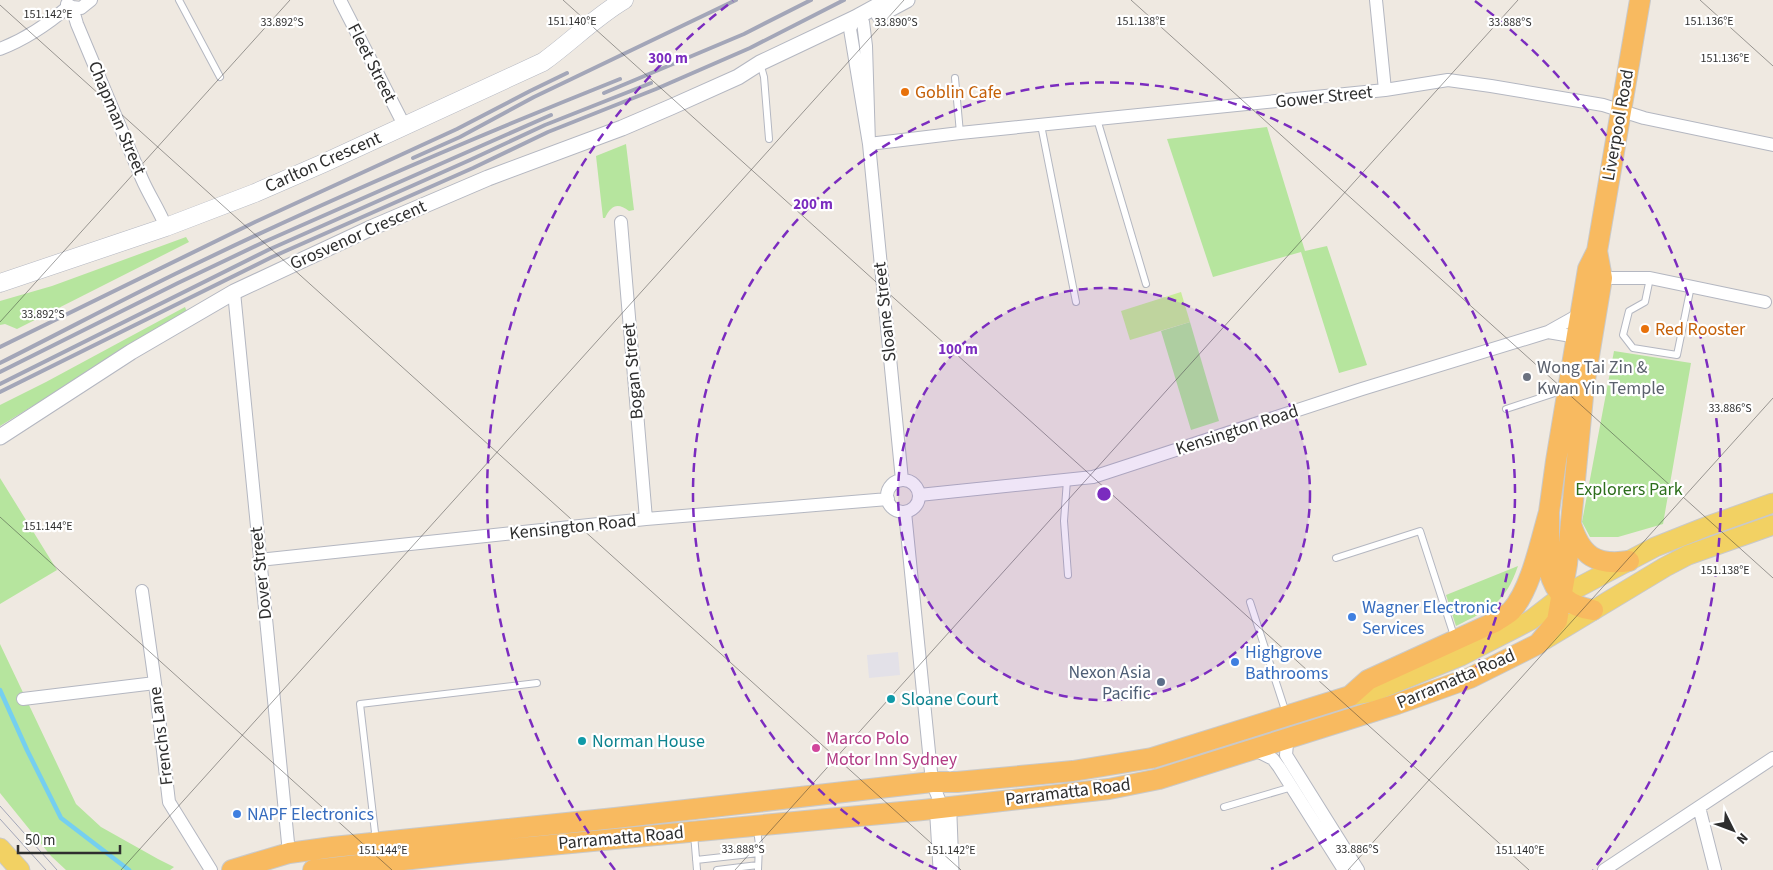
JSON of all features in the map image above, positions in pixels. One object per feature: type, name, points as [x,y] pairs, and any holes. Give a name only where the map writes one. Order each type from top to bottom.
[{"type":"highway","name":"Liverpool Road","points":[[1538,644],[1557,621],[1562,596],[1584,386],[1584,338],[1640,0]]},
{"type":"highway","name":"Liverpool Road","points":[[1549,512],[1568,388],[1584,338]]},
{"type":"highway","points":[[1549,512],[1549,570],[1551,579],[1562,596],[1574,605],[1593,610]]},
{"type":"highway","points":[[1458,648],[1510,612],[1517,603],[1534,567],[1549,512]]},
{"type":"highway","points":[[1571,522],[1579,544],[1599,562],[1628,561]]},
{"type":"highway","name":"Parramatta Road","points":[[316,870],[439,855],[942,807],[1108,789],[1159,779],[1397,704],[1470,678],[1538,644]]},
{"type":"highway","name":"Parramatta Road","points":[[232,870],[289,853],[376,842],[615,818],[932,782],[967,781],[1073,771],[1152,758],[1350,696],[1368,680],[1458,648]]},
{"type":"main road","name":"Carlton Crescent","points":[[0,283],[166,227],[324,163],[544,62],[594,21],[624,0]]},
{"type":"main road","name":"Parramatta Road","points":[[1458,648],[1525,618],[1628,561],[1681,536],[1773,503]]},
{"type":"main road","name":"Parramatta Road","points":[[1538,644],[1688,555],[1773,525]]},
{"type":"main road","points":[[0,848],[20,870]]},
{"type":"street","points":[[0,50],[32,34],[68,4],[81,8],[91,0]]},
{"type":"street","name":"Fleet Street","points":[[340,0],[404,125]]},
{"type":"street","name":"Grosvenor Crescent","points":[[856,23],[888,0]]},
{"type":"street","name":"Grosvenor Crescent","points":[[0,437],[131,352],[234,292],[371,228],[488,178],[622,128],[907,0]]},
{"type":"street","points":[[1376,0],[1385,90]]},
{"type":"street","name":"Chapman Street","points":[[68,4],[150,197],[159,210],[166,227]]},
{"type":"street","name":"Sloane Street","points":[[856,23],[866,46],[869,144],[902,480]]},
{"type":"street","name":"Gower Street","points":[[869,144],[1385,90],[1448,80],[1588,103],[1644,118],[1773,145]]},
{"type":"street","name":"Bogan Street","points":[[620,222],[646,519]]},
{"type":"street","points":[[1594,278],[1650,278],[1765,302]]},
{"type":"street","name":"Dover Street","points":[[234,292],[289,853]]},
{"type":"street","name":"Kensington Road","points":[[919,495],[1093,477],[1362,389],[1548,332],[1561,323],[1587,316]]},
{"type":"street","name":"Kensington Road","points":[[1548,332],[1584,338]]},
{"type":"street","points":[[902,480],[912,483],[919,495],[914,508],[905,512],[892,507],[888,499],[889,489],[902,480]]},
{"type":"street","name":"Kensington Road","points":[[259,560],[646,519],[888,499]]},
{"type":"street","points":[[905,512],[932,782],[942,807],[950,817],[951,870]]},
{"type":"street","name":"Frenchs Lane","points":[[142,591],[169,802],[211,870]]},
{"type":"street","points":[[23,699],[155,683]]},
{"type":"street","points":[[1294,736],[1287,744],[1286,755],[1297,785],[1344,870]]},
{"type":"street","points":[[1253,749],[1273,758],[1297,785],[1358,870]]},
{"type":"street","points":[[1604,870],[1773,758]]},
{"type":"street","points":[[941,870],[938,819],[942,807]]},
{"type":"street","points":[[1699,807],[1715,870]]},
{"type":"lane","points":[[179,0],[220,78]]},
{"type":"lane","points":[[761,66],[769,139]]},
{"type":"lane","points":[[955,78],[960,133]]},
{"type":"lane","points":[[1097,119],[1146,284]]},
{"type":"lane","points":[[1041,125],[1076,302]]},
{"type":"lane","points":[[1650,278],[1645,302],[1629,311],[1623,335],[1633,348],[1678,355],[1691,286]]},
{"type":"lane","points":[[1506,409],[1568,388]]},
{"type":"lane","points":[[1067,480],[1064,521],[1068,575]]},
{"type":"lane","points":[[1336,558],[1420,531],[1458,648]]},
{"type":"lane","points":[[1250,602],[1286,715]]},
{"type":"lane","name":"Parramatta Road","points":[[1458,648],[1510,620]]},
{"type":"lane","points":[[376,842],[360,704],[537,682]]},
{"type":"lane","points":[[1224,806],[1297,785]]},
{"type":"lane","points":[[717,870],[758,867],[757,825]]},
{"type":"lane","points":[[694,831],[697,870]]},
{"type":"lane","points":[[696,860],[759,853]]},
{"type":"shaded area","points":[[898,652],[900,675],[869,678],[867,655]]},
{"type":"green space","points":[[1267,127],[1305,251],[1327,246],[1367,365],[1339,373],[1301,252],[1213,277],[1167,139]]},
{"type":"green space","points":[[626,144],[634,210],[629,211],[618,206],[612,208],[603,218],[596,156]]},
{"type":"green space","points":[[186,237],[189,242],[17,329],[5,324],[0,325],[0,301],[52,286]]},
{"type":"green space","points":[[1181,292],[1190,322],[1130,340],[1121,311]]},
{"type":"green space","points":[[185,307],[187,312],[0,426],[0,405]]},
{"type":"green space","points":[[1190,322],[1219,421],[1191,430],[1161,331]]},
{"type":"green space","name":"Explorers Park","points":[[1614,351],[1691,363],[1663,524],[1618,537],[1590,537],[1582,522]]},
{"type":"green space","points":[[0,478],[57,570],[0,604]]},
{"type":"green space","points":[[1518,566],[1508,589],[1495,604],[1456,626],[1446,595]]},
{"type":"green space","points":[[0,644],[76,804],[101,827],[174,867],[170,870],[66,870],[51,856],[0,793]]},
{"type":"waterway","points":[[0,690],[61,818],[129,870]]},
{"type":"tram line","points":[[0,806],[57,870]]},
{"type":"tram line","points":[[0,819],[46,870]]},
{"type":"railway","points":[[413,158],[460,137],[534,97],[736,0]]},
{"type":"railway","points":[[604,93],[744,34],[811,0]]},
{"type":"railway","points":[[0,392],[272,257],[473,168],[548,132],[656,89],[750,48],[844,0]]},
{"type":"railway","points":[[0,347],[255,222],[457,129],[567,73]]},
{"type":"railway","points":[[0,363],[175,274],[285,222],[452,148],[620,79]]},
{"type":"railway","points":[[0,384],[268,250],[545,125],[651,83]]},
{"type":"railway","points":[[0,372],[264,242],[551,115]]},
{"type":"place","name":"Goblin Cafe","points":[[905,92]]},
{"type":"place","name":"Red Rooster","points":[[1645,329]]},
{"type":"place","name":"Wong Tai Zin & Kwan Yin Temple","points":[[1527,377]]},
{"type":"place","name":"Wagner Electronic Services","points":[[1352,617]]},
{"type":"place","name":"Highgrove Bathrooms","points":[[1235,662]]},
{"type":"place","name":"Nexon Asia Pacific","points":[[1161,682]]},
{"type":"place","name":"Sloane Court","points":[[891,699]]},
{"type":"place","name":"Norman House","points":[[582,741]]},
{"type":"place","name":"Marco Polo Motor Inn Sydney","points":[[816,748]]},
{"type":"place","name":"NAPF Electronics","points":[[237,814]]}]
